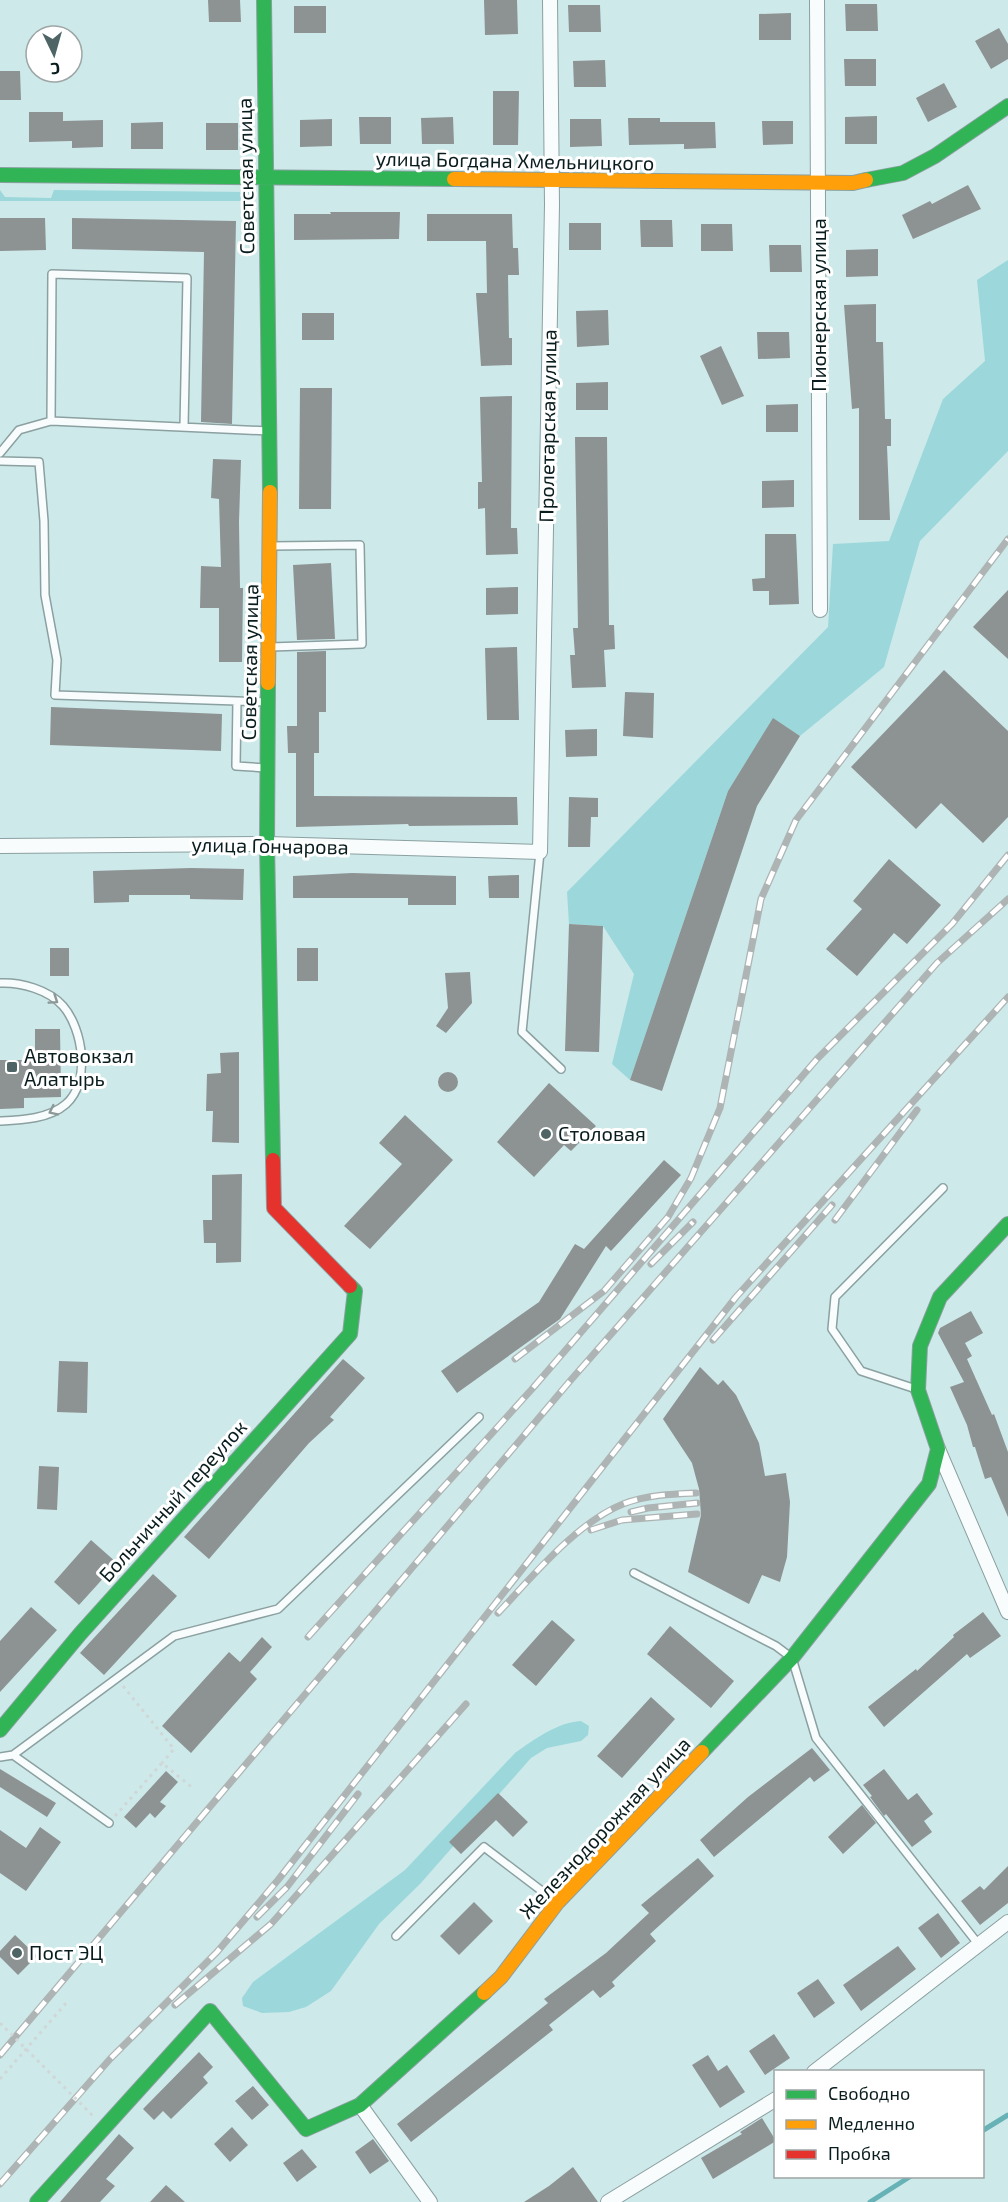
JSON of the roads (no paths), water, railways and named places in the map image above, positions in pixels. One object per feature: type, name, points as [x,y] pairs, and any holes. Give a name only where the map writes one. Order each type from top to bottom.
[{"type":"street","name":"Советская улица","points":[[264,0],[271,546],[267,844],[274,1208],[355,1291]]},
{"type":"street","name":"Пролетарская улица","points":[[540,852],[552,181],[550,0]]},
{"type":"street","name":"Пионерская улица","points":[[817,0],[820,185],[820,610]]},
{"type":"street","name":"улица Богдана Хмельницкого","points":[[0,175],[820,185],[870,181],[903,173],[935,156],[1008,106]]},
{"type":"street","name":"улица Гончарова","points":[[0,846],[267,844],[540,852]]},
{"type":"street","points":[[1008,1224],[940,1297],[920,1346],[918,1390],[938,1449],[1008,1612]]},
{"type":"street","name":"Больничный переулок","points":[[0,1730],[80,1634],[350,1334],[355,1291]]},
{"type":"street","name":"Железнодорожная улица","points":[[37,2202],[210,2012],[306,2129],[360,2104],[501,1977],[557,1903],[792,1658],[929,1484],[938,1449]]},
{"type":"street","points":[[817,2070],[1008,1922]]},
{"type":"street","points":[[608,2202],[774,2100]]},
{"type":"street","points":[[360,2104],[430,2202]]},
{"type":"lane","points":[[51,421],[52,274],[187,278],[183,427]]},
{"type":"lane","points":[[0,453],[19,430],[51,421],[270,431]]},
{"type":"lane","points":[[0,461],[39,462],[44,521],[45,595],[57,660],[55,695],[269,702]]},
{"type":"lane","points":[[270,647],[362,644],[360,545],[271,546]]},
{"type":"lane","points":[[237,701],[236,766],[268,768]]},
{"type":"lane","points":[[540,852],[522,1032],[561,1069]]},
{"type":"lane","points":[[0,983],[37,989],[62,1005],[74,1023],[80,1046],[81,1068],[76,1091],[65,1104],[46,1114],[0,1121]]},
{"type":"lane","points":[[918,1390],[861,1371],[832,1329],[835,1297],[943,1188]]},
{"type":"lane","points":[[0,1757],[13,1755],[174,1636],[278,1609],[479,1417]]},
{"type":"lane","points":[[634,1573],[776,1646],[792,1658],[816,1738],[979,1945]]},
{"type":"lane","points":[[13,1755],[109,1823]]},
{"type":"lane","points":[[396,1936],[484,1848],[557,1903]]},
{"type":"waterway","points":[[984,2130],[1008,2115]]},
{"type":"waterway","points":[[870,2202],[908,2178]]},
{"type":"railway","points":[[515,1359],[604,1291],[668,1217],[691,1178],[720,1108],[761,899],[796,820],[1008,539]]},
{"type":"railway","points":[[308,1637],[532,1389],[817,1059],[952,924],[1008,855]]},
{"type":"railway","points":[[0,2055],[570,1381],[937,963],[1008,899]]},
{"type":"railway","points":[[0,2184],[110,2059],[217,1952],[278,1880],[736,1297],[1008,997]]},
{"type":"railway","points":[[835,1220],[917,1110]]},
{"type":"railway","points":[[713,1340],[832,1205]]},
{"type":"railway","points":[[651,1264],[693,1222]]},
{"type":"railway","points":[[498,1613],[572,1537],[606,1513],[623,1504],[641,1499],[696,1493]]},
{"type":"railway","points":[[631,1512],[697,1503]]},
{"type":"railway","points":[[591,1530],[622,1520],[697,1514]]},
{"type":"railway","points":[[175,2005],[271,1924],[466,1704]]},
{"type":"railway","points":[[257,1917],[287,1887],[358,1794]]},
{"type":"place","name":"Автовокзал Алатырь","points":[[12,1067]]},
{"type":"place","name":"Столовая","points":[[546,1134]]},
{"type":"place","name":"Пост ЭЦ","points":[[17,1953]]}]
